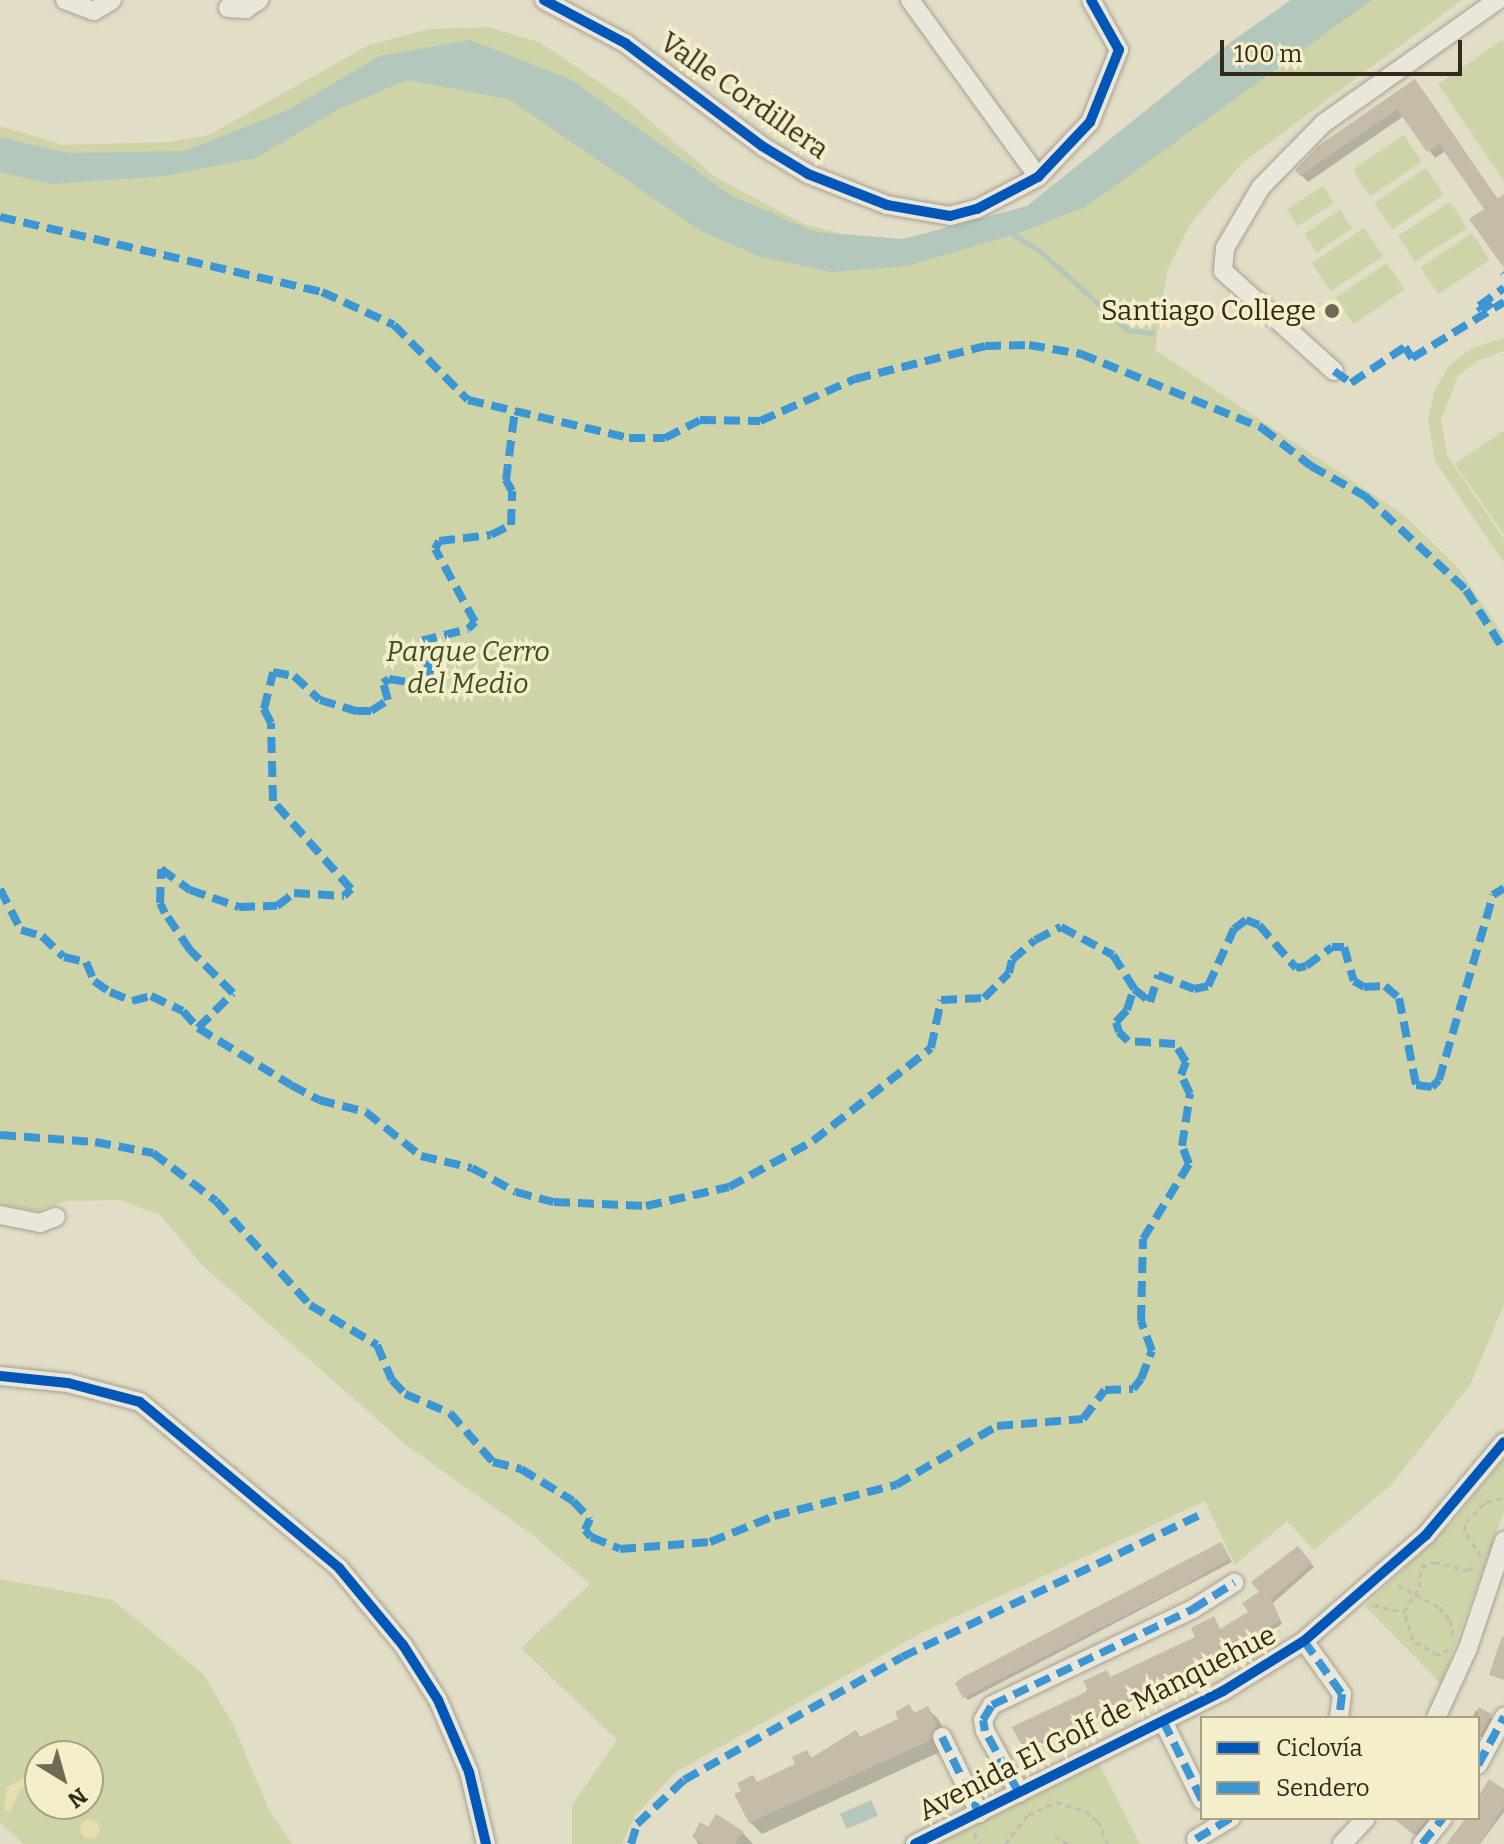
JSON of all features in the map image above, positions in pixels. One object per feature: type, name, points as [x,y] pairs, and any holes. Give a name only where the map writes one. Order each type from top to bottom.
[{"type":"street","points":[[65,0],[89,11],[108,5]]},
{"type":"street","points":[[228,8],[246,9],[259,0]]},
{"type":"street","name":"Valle Cordillera","points":[[544,0],[651,60],[778,157],[848,192],[950,216],[977,209],[1038,177],[1083,132],[1117,64],[1119,50],[1091,0]]},
{"type":"street","points":[[910,0],[1038,177]]},
{"type":"street","points":[[1334,371],[1223,271],[1225,248],[1261,187],[1324,123],[1498,0]]},
{"type":"street","points":[[0,1215],[40,1223],[56,1217]]},
{"type":"street","points":[[0,1376],[68,1383],[140,1402],[339,1568],[403,1645],[438,1700],[469,1772],[486,1844]]},
{"type":"street","name":"Avenida El Golf de Manquehue","points":[[915,1844],[1163,1721],[1304,1641],[1358,1599],[1435,1526],[1504,1442]]},
{"type":"street","points":[[1437,1716],[1468,1648],[1504,1541]]},
{"type":"street","points":[[1019,1793],[985,1731],[983,1720],[992,1705],[1177,1618],[1234,1583]]},
{"type":"street","points":[[1304,1641],[1342,1694],[1339,1716]]},
{"type":"street","points":[[1480,1761],[1504,1717]]},
{"type":"street","points":[[1163,1721],[1200,1796]]},
{"type":"street","points":[[942,1737],[979,1813]]},
{"type":"street","points":[[1342,1844],[1364,1820]]},
{"type":"street","points":[[1422,1844],[1441,1820]]},
{"type":"street","points":[[1196,1839],[1220,1821]]},
{"type":"path","points":[[1398,1585],[1414,1594],[1439,1607],[1450,1620],[1453,1644],[1438,1655],[1423,1647],[1408,1632],[1404,1612],[1414,1594],[1421,1567],[1445,1562],[1467,1570],[1475,1568],[1481,1554],[1464,1530],[1466,1522],[1486,1502],[1501,1498]]},
{"type":"path","points":[[1358,1599],[1404,1612]]},
{"type":"path","points":[[1196,1690],[1198,1683],[1230,1666]]},
{"type":"path","points":[[1005,1844],[1028,1815],[1056,1802],[1085,1811],[1098,1821],[1108,1844]]},
{"type":"path","points":[[1054,1836],[1069,1844]]},
{"type":"green space","name":"Parque Cerro del Medio","points":[[1326,0],[1462,0],[1242,163],[1190,224],[1167,271],[1155,350],[1404,515],[1459,569],[1504,636],[1504,1305],[1470,1385],[1391,1485],[1314,1550],[1287,1521],[1235,1565],[1205,1501],[923,1632],[676,1772],[635,1816],[622,1844],[572,1844],[572,1805],[617,1740],[521,1648],[590,1584],[530,1533],[405,1444],[202,1265],[160,1215],[119,1200],[66,1201],[36,1211],[0,1204],[0,126],[63,145],[169,142],[209,135],[367,46],[428,29],[488,27],[541,43],[627,101],[715,177],[804,224],[891,247],[995,240]]},
{"type":"green space","points":[[1504,39],[1504,181],[1438,84]]},
{"type":"green space","points":[[1404,135],[1422,162],[1370,196],[1353,170]]},
{"type":"green space","points":[[1426,168],[1444,195],[1392,229],[1375,203]]},
{"type":"green space","points":[[1323,186],[1334,203],[1298,226],[1287,209]]},
{"type":"green space","points":[[1450,202],[1467,228],[1415,262],[1398,236]]},
{"type":"green space","points":[[1340,210],[1352,228],[1317,252],[1304,234]]},
{"type":"green space","points":[[1364,228],[1383,256],[1331,291],[1312,263]]},
{"type":"green space","points":[[1472,233],[1490,260],[1438,294],[1421,268]]},
{"type":"green space","points":[[1387,263],[1405,290],[1353,324],[1336,298]]},
{"type":"green space","points":[[1504,338],[1504,351],[1477,361],[1458,376],[1441,420],[1447,455],[1504,539],[1504,563],[1435,461],[1428,419],[1434,392],[1448,367],[1470,349]]},
{"type":"green space","points":[[1504,430],[1504,535],[1455,464]]},
{"type":"green space","points":[[1504,1459],[1504,1511],[1441,1684],[1365,1606],[1452,1523]]},
{"type":"green space","points":[[0,1579],[113,1600],[204,1675],[233,1724],[270,1812],[292,1844],[24,1844],[0,1822]]},
{"type":"green space","points":[[1099,1764],[1140,1844],[937,1844]]},
{"type":"sand","points":[[24,1778],[24,1788],[10,1811],[4,1810],[7,1787]]},
{"type":"sand","points":[[86,1820],[94,1820],[99,1825],[99,1833],[94,1838],[86,1838],[81,1833],[81,1825]]},
{"type":"shaded area","points":[[1291,0],[1372,0],[1087,206],[1022,232],[907,266],[831,272],[758,256],[701,231],[509,99],[407,80],[337,110],[256,158],[165,176],[51,184],[0,172],[0,137],[68,153],[185,151],[288,110],[380,56],[470,40],[572,80],[730,195],[816,232],[903,239],[1027,206],[1232,41]]},
{"type":"shaded area","points":[[871,1800],[878,1816],[847,1829],[840,1814]]},
{"type":"building","points":[[1415,79],[1497,199],[1504,194],[1504,268],[1469,219],[1484,209],[1439,144],[1427,152],[1397,109],[1300,176],[1295,170],[1318,146]]},
{"type":"building","points":[[1221,1542],[1230,1558],[1185,1585],[963,1698],[955,1683],[963,1677]]},
{"type":"building","points":[[1298,1546],[1312,1563],[1271,1599],[1280,1620],[1244,1643],[1023,1749],[1012,1727],[1088,1691],[1083,1681],[1107,1670],[1110,1677],[1195,1637],[1191,1628],[1214,1616],[1220,1629],[1248,1612],[1242,1603],[1259,1592],[1251,1582]]},
{"type":"building","points":[[1504,1637],[1504,1680],[1489,1675]]},
{"type":"building","points":[[909,1704],[914,1713],[928,1706],[937,1726],[931,1740],[749,1823],[734,1794],[741,1791],[737,1783],[753,1775],[757,1782],[795,1764],[792,1757],[807,1750],[811,1758],[856,1730],[860,1737],[898,1719],[895,1712]]},
{"type":"building","points":[[1478,1707],[1492,1714],[1480,1736],[1480,1716]]},
{"type":"building","points":[[1489,1779],[1504,1789],[1504,1806],[1480,1844],[1446,1844],[1464,1820],[1480,1820],[1480,1794]]},
{"type":"building","points":[[716,1814],[743,1831],[735,1844],[704,1844],[692,1837],[700,1822],[708,1827]]},
{"type":"building","points":[[1395,1820],[1426,1820],[1414,1835]]},
{"type":"waterway","points":[[1009,232],[1040,251],[1127,330],[1152,333]]},
{"type":"marked path","points":[[0,217],[322,292],[394,325],[468,400],[629,438],[665,438],[700,420],[760,421],[855,379],[985,346],[1029,345],[1081,354],[1262,428],[1311,466],[1365,496],[1466,590],[1504,650]]},
{"type":"marked path","points":[[1492,303],[1482,310],[1479,306],[1504,288]]},
{"type":"marked path","points":[[1334,371],[1351,383],[1405,347],[1412,358],[1504,302]]},
{"type":"marked path","points":[[198,1028],[233,993],[190,950],[165,913],[160,903],[161,869],[190,890],[239,907],[277,906],[294,893],[344,896],[351,889],[273,801],[271,723],[264,709],[273,672],[294,676],[320,700],[357,711],[371,711],[388,700],[383,683],[389,679],[422,684],[431,676],[421,641],[468,629],[475,622],[435,549],[439,541],[491,535],[511,525],[512,491],[506,480],[515,410]]},
{"type":"marked path","points":[[0,889],[21,930],[42,936],[64,957],[86,962],[94,981],[110,992],[132,1001],[151,996],[183,1011],[198,1028],[291,1085],[319,1100],[366,1112],[421,1156],[472,1168],[516,1192],[554,1202],[646,1206],[729,1187],[813,1141],[931,1048],[941,1000],[984,998],[1009,973],[1012,960],[1035,940],[1061,927],[1113,955],[1134,989],[1150,1002],[1158,975],[1194,989],[1208,986],[1234,929],[1246,920],[1259,925],[1296,968],[1306,966],[1332,947],[1344,947],[1354,981],[1364,987],[1385,986],[1399,998],[1416,1085],[1432,1087],[1439,1080],[1493,895],[1504,888]]},
{"type":"marked path","points":[[0,1135],[95,1142],[153,1153],[216,1201],[310,1305],[377,1345],[392,1380],[405,1394],[450,1413],[493,1462],[521,1469],[573,1501],[590,1519],[585,1530],[591,1537],[620,1549],[710,1542],[774,1516],[896,1485],[997,1426],[1083,1419],[1105,1390],[1133,1389],[1141,1379],[1152,1351],[1141,1321],[1143,1239],[1189,1164],[1182,1146],[1190,1094],[1181,1075],[1186,1062],[1175,1044],[1128,1041],[1119,1032],[1116,1022],[1127,1010],[1134,989]]},
{"type":"marked path","points":[[631,1844],[637,1824],[684,1780],[902,1657],[1202,1514]]},
{"type":"marked path","points":[[1019,1793],[985,1731],[983,1720],[992,1705],[1193,1609],[1234,1583]]},
{"type":"marked path","points":[[1304,1641],[1342,1694],[1339,1716]]},
{"type":"marked path","points":[[1480,1761],[1504,1717]]},
{"type":"marked path","points":[[1163,1721],[1200,1796]]},
{"type":"marked path","points":[[942,1737],[979,1813]]},
{"type":"marked path","points":[[1196,1839],[1228,1820]]},
{"type":"marked path","points":[[1422,1844],[1441,1820]]},
{"type":"cycle path","points":[[544,0],[625,43],[762,146],[808,174],[887,205],[950,216],[977,209],[1038,177],[1090,122],[1119,50],[1091,0]]},
{"type":"cycle path","points":[[0,1376],[68,1383],[140,1402],[339,1568],[403,1645],[438,1700],[469,1772],[486,1844]]},
{"type":"cycle path","points":[[915,1844],[1223,1691],[1304,1641],[1426,1535],[1504,1442]]},
{"type":"place","name":"Santiago College","points":[[1332,311]]}]
